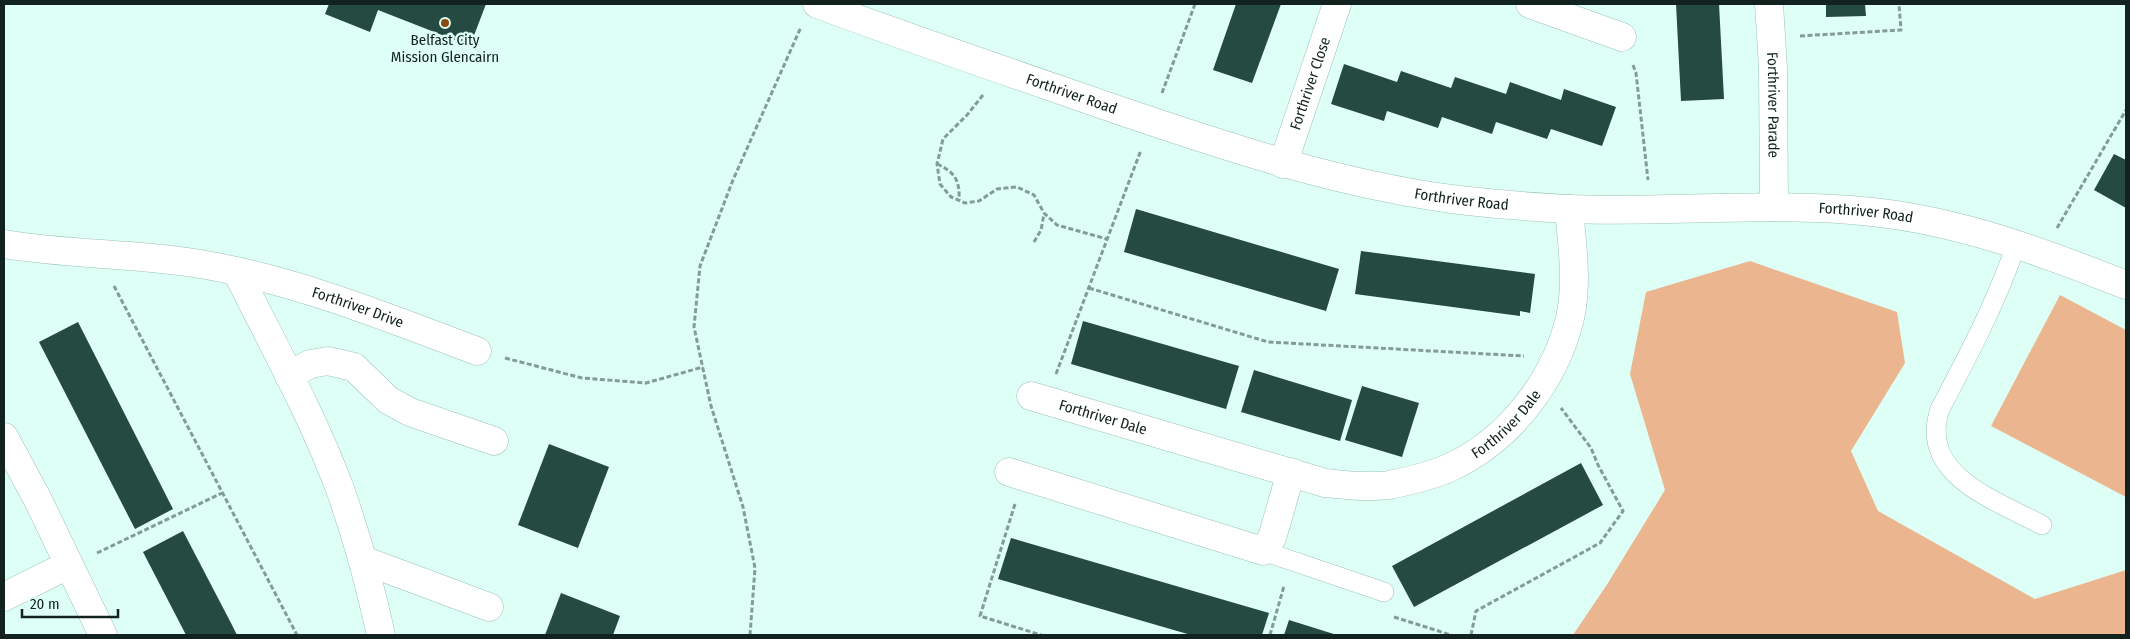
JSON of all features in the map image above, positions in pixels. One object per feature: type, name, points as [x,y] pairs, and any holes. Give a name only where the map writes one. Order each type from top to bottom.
[{"type":"street","name":"Forthriver Close","points":[[1283,164],[1337,4]]},
{"type":"street","points":[[1530,4],[1622,37]]},
{"type":"street","name":"Forthriver Parade","points":[[1769,4],[1773,68],[1774,206]]},
{"type":"street","name":"Forthriver Road","points":[[810,13],[1002,70],[1152,122],[1283,164],[1391,190],[1460,200],[1569,209],[1774,206],[1876,212],[1979,233],[2126,285]]},
{"type":"street","name":"Forthriver Dale","points":[[1038,398],[1325,483],[1353,486],[1387,485],[1450,467],[1500,434],[1520,414],[1536,393],[1554,362],[1570,318],[1574,288],[1569,209]]},
{"type":"street","name":"Forthriver Drive","points":[[4,244],[41,250],[96,253],[200,264],[237,272],[295,286],[353,304],[477,351]]},
{"type":"street","points":[[237,272],[289,376],[339,487],[363,560],[381,635]]},
{"type":"street","points":[[289,376],[310,364],[328,361],[354,367],[388,400],[410,412],[494,441]]},
{"type":"street","points":[[4,437],[38,500],[103,635]]},
{"type":"street","points":[[1016,475],[1262,551],[1272,538],[1291,472]]},
{"type":"street","points":[[363,560],[489,607]]},
{"type":"street","points":[[4,597],[68,565]]},
{"type":"lane","points":[[2016,245],[2002,286],[1987,319],[1940,409],[1935,424],[1936,439],[1942,457],[1952,472],[1967,485],[2042,525]]},
{"type":"lane","points":[[1262,551],[1384,592]]},
{"type":"path","points":[[1038,398],[1089,288],[1195,4]]},
{"type":"path","points":[[1771,38],[1901,30],[1899,4]]},
{"type":"path","points":[[750,635],[755,568],[743,506],[711,406],[694,327],[700,266],[733,180],[810,13]]},
{"type":"path","points":[[1622,37],[1636,73],[1648,166]]},
{"type":"path","points":[[1002,70],[967,115],[943,139],[937,164],[940,184],[951,197],[965,203],[980,201],[997,189],[1017,187],[1034,195],[1044,213],[1057,225],[1107,239]]},
{"type":"path","points":[[2042,254],[2125,115],[2126,110]]},
{"type":"path","points":[[937,164],[948,169],[957,180],[960,188],[959,200]]},
{"type":"path","points":[[1034,242],[1041,230],[1044,213]]},
{"type":"path","points":[[96,253],[297,635]]},
{"type":"path","points":[[1089,288],[1268,342],[1521,356],[1554,362]]},
{"type":"path","points":[[477,351],[582,378],[646,383],[703,367]]},
{"type":"path","points":[[1470,635],[1476,611],[1600,544],[1623,511],[1591,448],[1561,408]]},
{"type":"path","points":[[1016,475],[980,616],[1042,635]]},
{"type":"path","points":[[68,565],[109,548],[222,493]]},
{"type":"path","points":[[1270,635],[1285,583]]},
{"type":"shaded area","points":[[1750,261],[1897,312],[1905,363],[1851,451],[1878,511],[2035,599],[2126,570],[2126,635],[1573,635],[1608,583],[1665,490],[1630,374],[1646,292]]},
{"type":"shaded area","points":[[2060,295],[2126,330],[2126,497],[1991,426]]},
{"type":"building","name":"Belfast City Mission Glencairn","points":[[329,4],[486,4],[470,46],[378,10],[370,32],[325,14]]},
{"type":"building","points":[[1236,4],[1281,4],[1252,83],[1213,70]]},
{"type":"building","points":[[1676,4],[1719,4],[1724,99],[1681,101]]},
{"type":"building","points":[[1826,4],[1865,4],[1866,16],[1826,17]]},
{"type":"building","points":[[1344,64],[1397,82],[1401,71],[1451,88],[1455,77],[1506,94],[1510,82],[1561,100],[1564,89],[1616,107],[1602,146],[1551,129],[1547,139],[1496,122],[1492,134],[1442,117],[1438,128],[1387,111],[1384,121],[1331,104]]},
{"type":"building","points":[[2114,154],[2126,160],[2126,208],[2094,190]]},
{"type":"building","points":[[1136,209],[1339,269],[1326,311],[1124,252]]},
{"type":"building","points":[[1361,251],[1535,274],[1530,313],[1520,311],[1520,316],[1355,294]]},
{"type":"building","points":[[1083,321],[1239,366],[1226,409],[1071,364]]},
{"type":"building","points":[[78,322],[173,509],[135,529],[39,342]]},
{"type":"building","points":[[1254,370],[1352,400],[1340,441],[1241,412]]},
{"type":"building","points":[[1362,386],[1419,403],[1402,457],[1345,440]]},
{"type":"building","points":[[549,444],[609,467],[578,548],[518,525]]},
{"type":"building","points":[[1581,463],[1603,505],[1414,607],[1392,566]]},
{"type":"building","points":[[183,531],[237,635],[186,635],[143,552]]},
{"type":"building","points":[[1011,538],[1269,613],[1262,635],[1191,635],[998,579]]},
{"type":"building","points":[[561,593],[620,616],[613,635],[545,635]]},
{"type":"building","points":[[1289,620],[1337,635],[1284,635]]},
{"type":"place","name":"Belfast City Mission Glencairn","points":[[445,23]]}]
